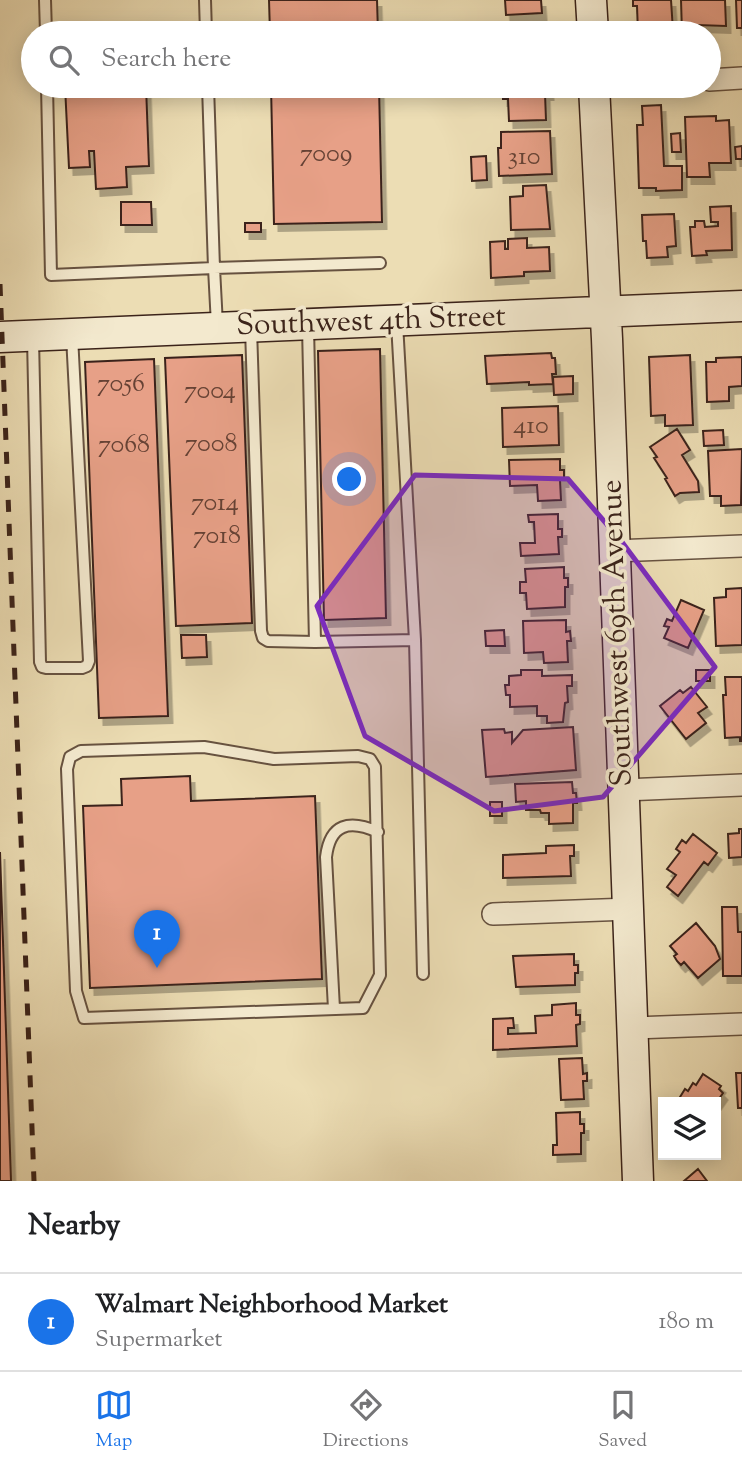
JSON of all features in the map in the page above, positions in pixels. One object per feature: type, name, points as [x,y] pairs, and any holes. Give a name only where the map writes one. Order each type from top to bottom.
[{"type":"street","points":[[591,0],[592,21]]},
{"type":"street","points":[[721,79],[742,78]]},
{"type":"street","name":"Southwest 69th Avenue","points":[[595,98],[634,1028],[638,1181]]},
{"type":"street","name":"Southwest 4th Street","points":[[0,337],[742,306]]},
{"type":"street","points":[[614,551],[742,546]]},
{"type":"street","points":[[624,790],[742,785]]},
{"type":"street","points":[[493,914],[629,909]]},
{"type":"street","points":[[634,1028],[742,1024]]},
{"type":"lane","points":[[45,0],[46,21]]},
{"type":"lane","points":[[205,0],[206,21]]},
{"type":"lane","points":[[47,98],[51,275],[380,263]]},
{"type":"lane","points":[[208,98],[218,328]]},
{"type":"lane","points":[[397,321],[415,640],[423,974]]},
{"type":"lane","points":[[308,323],[315,642]]},
{"type":"lane","points":[[251,327],[263,638],[268,641],[315,642],[415,640]]},
{"type":"lane","points":[[33,336],[40,662],[42,667],[46,668],[82,668],[88,666],[89,661],[72,333]]},
{"type":"lane","points":[[204,747],[274,759],[358,756],[370,759],[375,767],[380,975],[363,1008],[334,1009],[84,1018],[76,990],[67,769],[70,757],[81,751],[204,747]]},
{"type":"lane","points":[[334,1009],[326,858],[328,845],[334,833],[344,826],[355,824],[378,832]]},
{"type":"highlighted area","points":[[415,475],[568,479],[622,542],[715,667],[603,797],[494,811],[365,736],[317,606]]},
{"type":"building","points":[[269,0],[377,0],[378,21],[270,21]]},
{"type":"building","points":[[505,0],[541,0],[542,13],[506,15]]},
{"type":"building","points":[[633,0],[671,0],[672,21],[638,21],[637,6],[633,6]]},
{"type":"building","points":[[681,0],[725,0],[726,26],[721,26],[721,21],[682,21]]},
{"type":"building","points":[[736,0],[742,0],[742,28],[737,28]]},
{"type":"building","points":[[66,98],[146,98],[149,166],[126,167],[127,187],[96,189],[94,151],[89,151],[90,167],[69,168]]},
{"type":"building","points":[[271,98],[379,98],[382,222],[274,224]]},
{"type":"building","points":[[545,98],[546,120],[509,121],[508,99],[503,99]]},
{"type":"building","points":[[661,105],[664,166],[682,166],[682,190],[656,191],[656,188],[639,188],[637,125],[643,125],[642,106]]},
{"type":"building","points":[[716,116],[716,121],[729,120],[731,163],[709,163],[710,177],[687,177],[685,117]]},
{"type":"building","points":[[550,131],[552,174],[499,176],[498,148],[501,148],[501,132]]},
{"type":"building","points":[[680,133],[681,152],[672,152],[671,134]]},
{"type":"building","points":[[742,146],[742,159],[736,159],[735,147]]},
{"type":"building","points":[[486,156],[487,180],[472,181],[471,157]]},
{"type":"building","points":[[546,185],[550,229],[511,230],[510,197],[523,196],[523,186]]},
{"type":"building","points":[[121,202],[151,202],[152,225],[121,225]]},
{"type":"building","points":[[731,206],[732,250],[706,251],[707,255],[692,256],[690,227],[695,227],[695,221],[704,221],[705,227],[718,226],[718,222],[711,222],[710,207]]},
{"type":"building","points":[[674,214],[676,246],[667,247],[668,257],[647,258],[642,215]]},
{"type":"building","points":[[245,223],[261,223],[261,232],[245,232]]},
{"type":"building","points":[[527,238],[527,248],[549,247],[550,271],[491,278],[490,242],[505,241],[505,249],[508,249],[508,239]]},
{"type":"building","points":[[380,349],[386,618],[324,620],[318,351]]},
{"type":"building","points":[[551,353],[552,358],[555,358],[556,374],[552,374],[553,384],[487,384],[485,356]]},
{"type":"building","points":[[242,355],[252,623],[176,626],[165,358]]},
{"type":"building","points":[[690,355],[693,425],[665,426],[665,415],[651,416],[649,357]]},
{"type":"building","points":[[742,357],[742,386],[729,387],[729,401],[707,402],[706,362],[716,362],[716,358]]},
{"type":"building","points":[[154,359],[168,716],[99,718],[85,362]]},
{"type":"building","points":[[573,376],[573,394],[554,395],[553,377]]},
{"type":"building","points":[[558,406],[559,445],[503,447],[502,408]]},
{"type":"building","points":[[677,429],[690,450],[682,455],[698,481],[699,492],[680,493],[675,496],[650,447]]},
{"type":"building","points":[[723,430],[724,445],[704,446],[703,431]]},
{"type":"building","points":[[742,449],[741,505],[721,506],[721,496],[710,496],[708,451]]},
{"type":"building","points":[[560,459],[560,470],[564,470],[564,480],[560,480],[561,500],[538,501],[537,485],[510,486],[509,460]]},
{"type":"building","points":[[558,514],[558,529],[562,529],[562,537],[558,537],[559,554],[521,556],[520,543],[535,543],[534,522],[529,522],[528,515]]},
{"type":"building","points":[[564,567],[564,578],[568,578],[565,607],[527,609],[526,593],[520,593],[520,582],[526,582],[525,569]]},
{"type":"building","points":[[742,588],[742,645],[716,646],[714,598],[726,597],[726,589]]},
{"type":"building","points":[[681,600],[704,610],[688,648],[664,638],[669,627],[664,626],[667,619],[672,621]]},
{"type":"building","points":[[566,620],[566,632],[570,631],[571,641],[567,641],[568,662],[544,663],[543,652],[524,653],[523,621]]},
{"type":"building","points":[[504,630],[505,646],[486,646],[485,631]]},
{"type":"building","points":[[181,635],[206,635],[207,657],[182,658]]},
{"type":"building","points":[[521,670],[542,670],[542,676],[572,675],[572,686],[567,686],[568,702],[565,703],[563,722],[547,723],[547,716],[537,716],[537,706],[510,707],[510,695],[506,695],[505,685],[509,685],[509,676],[521,675]]},
{"type":"building","points":[[696,670],[710,670],[710,681],[696,681]]},
{"type":"building","points":[[725,677],[742,677],[742,741],[740,737],[725,738]]},
{"type":"building","points":[[691,687],[707,707],[698,713],[706,723],[686,739],[660,706],[680,690],[683,693]]},
{"type":"building","points":[[573,727],[576,770],[486,777],[482,730],[504,729],[505,733],[512,732],[512,743],[523,730]]},
{"type":"building","points":[[190,776],[191,801],[315,796],[322,979],[90,988],[83,806],[122,805],[121,779]]},
{"type":"building","points":[[572,782],[577,803],[573,803],[573,823],[549,824],[549,813],[526,810],[526,801],[516,802],[515,784]]},
{"type":"building","points":[[490,802],[502,802],[502,816],[490,816]]},
{"type":"building","points":[[739,829],[742,829],[742,857],[729,858],[728,834],[739,833]]},
{"type":"building","points":[[693,834],[717,853],[708,865],[704,862],[678,896],[667,887],[676,875],[667,869],[680,852],[676,849],[682,840],[686,843]]},
{"type":"building","points":[[574,845],[574,856],[570,856],[571,876],[503,878],[503,855],[546,853],[546,846]]},
{"type":"building","points":[[0,852],[11,1181],[0,1181]]},
{"type":"building","points":[[722,907],[737,907],[738,932],[742,932],[742,976],[723,976]]},
{"type":"building","points":[[696,923],[715,946],[720,959],[698,978],[684,962],[681,965],[677,961],[674,956],[677,954],[670,946]]},
{"type":"building","points":[[574,954],[574,965],[578,965],[575,985],[516,987],[513,956]]},
{"type":"building","points":[[576,1003],[576,1015],[580,1015],[580,1024],[576,1025],[577,1046],[493,1050],[493,1019],[513,1018],[514,1028],[508,1028],[508,1034],[536,1033],[535,1016],[552,1015],[552,1005]]},
{"type":"building","points":[[582,1058],[583,1074],[587,1073],[587,1081],[583,1081],[584,1099],[561,1100],[559,1059]]},
{"type":"building","points":[[736,1073],[742,1073],[742,1108],[738,1108]]},
{"type":"building","points":[[703,1074],[721,1086],[719,1089],[723,1093],[720,1097],[680,1097],[693,1083],[696,1085]]},
{"type":"building","points":[[580,1112],[580,1124],[584,1124],[581,1154],[553,1155],[553,1145],[557,1145],[556,1113]]},
{"type":"building","points":[[698,1169],[707,1181],[684,1181]]},
{"type":"railway","points":[[0,284],[34,1181]]},
{"type":"place","name":"Walmart Neighborhood Market","points":[[157,968]]}]
